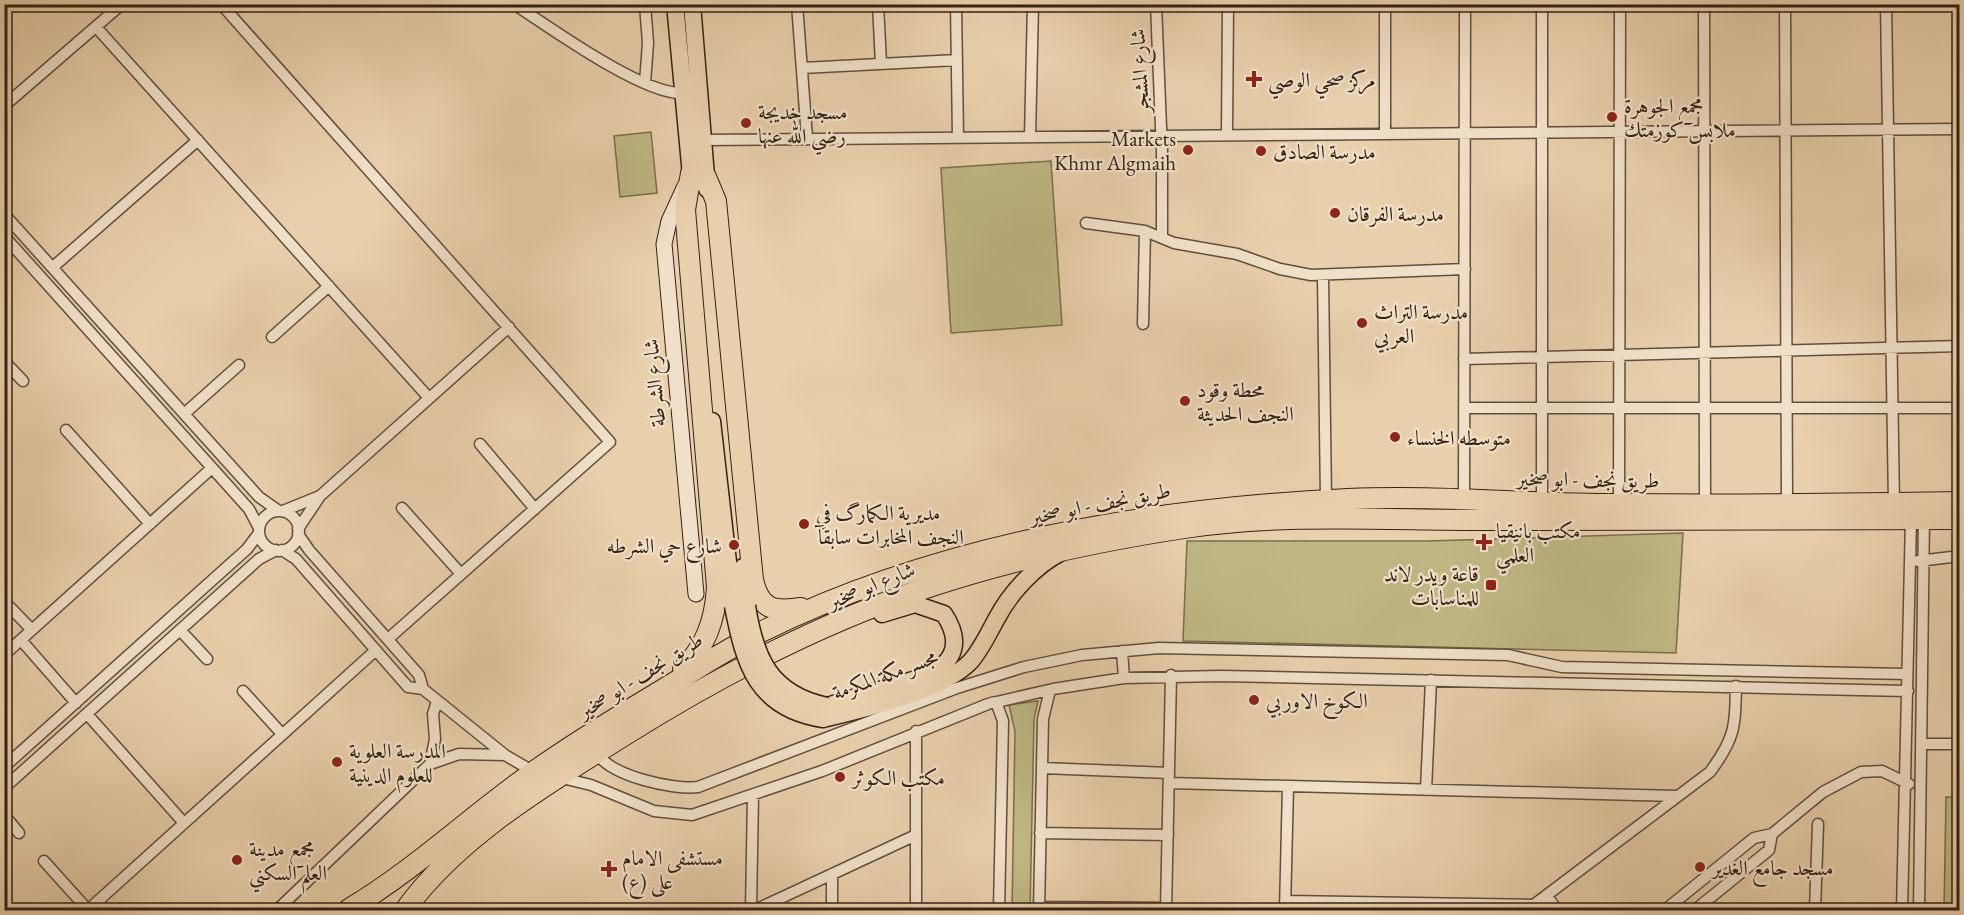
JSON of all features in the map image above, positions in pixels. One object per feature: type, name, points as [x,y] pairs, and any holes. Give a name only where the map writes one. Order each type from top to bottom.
[{"type":"highway","points":[[699,175],[716,201],[749,546],[756,594],[765,604],[776,610],[809,606],[842,598]]},
{"type":"highway","points":[[654,695],[694,657],[709,630],[716,603],[716,556],[685,210],[699,175]]},
{"type":"highway","points":[[1389,498],[1384,509],[1389,520]]},
{"type":"highway","name":"طريق نجف - ابو صخير","points":[[1188,527],[1348,509],[1389,498],[1619,505],[1959,502]]},
{"type":"highway","name":"طريق نجف - ابو صخير","points":[[352,910],[403,874],[534,772],[614,718],[726,650],[785,621],[842,598],[984,551],[1107,525],[1238,505],[1326,501],[1389,520],[1959,519]]},
{"type":"highway","name":"شارع ابو صخير","points":[[558,777],[694,692],[756,660],[891,600],[935,585],[1070,549],[1188,527]]},
{"type":"highway","points":[[405,910],[444,866],[525,799],[558,777]]},
{"type":"main road","points":[[675,4],[683,93],[699,175]]},
{"type":"main road","points":[[692,4],[704,140],[699,175]]},
{"type":"main road","name":"مجسر مكة المكرمة","points":[[699,175],[729,417],[740,606]]},
{"type":"main road","name":"مجسر مكة المكرمة","points":[[699,175],[712,420],[740,606],[768,672],[789,692],[814,704],[825,713]]},
{"type":"main road","name":"مجسر مكة المكرمة","points":[[825,713],[910,694],[959,671],[980,649],[998,616],[1016,591],[1052,558],[1070,549]]},
{"type":"main road","name":"مجسر مكة المكرمة","points":[[824,630],[854,625],[915,604],[944,614],[954,637],[954,647],[948,662],[939,670],[825,713]]},
{"type":"street","points":[[4,106],[122,4]]},
{"type":"street","points":[[221,4],[610,442],[387,639]]},
{"type":"street","points":[[514,4],[589,52],[645,83],[665,92],[683,93]]},
{"type":"street","points":[[645,4],[648,43],[645,83]]},
{"type":"street","points":[[797,4],[807,138]]},
{"type":"street","points":[[878,4],[881,64]]},
{"type":"street","points":[[956,4],[958,137]]},
{"type":"street","points":[[1030,137],[1033,4]]},
{"type":"street","name":"شارع المشجر","points":[[1156,4],[1162,238]]},
{"type":"street","points":[[1227,4],[1227,135]]},
{"type":"street","points":[[1385,4],[1385,134]]},
{"type":"street","points":[[1464,501],[1465,4]]},
{"type":"street","points":[[1542,4],[1542,503]]},
{"type":"street","points":[[1619,505],[1620,4]]},
{"type":"street","points":[[1704,4],[1705,503]]},
{"type":"street","points":[[1785,4],[1787,505]]},
{"type":"street","points":[[1886,4],[1894,503]]},
{"type":"street","points":[[96,27],[429,398]]},
{"type":"street","points":[[802,68],[957,60]]},
{"type":"street","points":[[704,140],[1959,129]]},
{"type":"street","points":[[53,267],[198,140]]},
{"type":"street","name":"شارع الشرطة","points":[[696,594],[664,244],[669,220],[699,175]]},
{"type":"street","points":[[4,214],[264,502],[295,520],[298,531],[309,550],[419,675],[423,690]]},
{"type":"street","points":[[1086,223],[1145,231],[1181,245],[1231,253],[1280,269],[1323,276],[1464,269]]},
{"type":"street","points":[[1143,324],[1145,231]]},
{"type":"street","points":[[4,236],[252,513],[263,542],[296,559],[408,687],[423,690],[505,755],[534,772]]},
{"type":"street","points":[[1323,276],[1326,501]]},
{"type":"street","points":[[272,337],[329,286]]},
{"type":"street","points":[[4,788],[259,559],[291,546],[320,496],[509,327]]},
{"type":"street","points":[[1464,359],[1959,346]]},
{"type":"street","points":[[4,361],[23,381]]},
{"type":"street","points":[[184,414],[239,365]]},
{"type":"street","points":[[1464,408],[1959,408]]},
{"type":"street","points":[[66,430],[150,524]]},
{"type":"street","points":[[480,444],[535,509]]},
{"type":"street","points":[[6,649],[21,640],[212,468]]},
{"type":"street","points":[[4,768],[247,549],[266,516],[320,496]]},
{"type":"street","points":[[402,508],[461,574]]},
{"type":"street","points":[[1917,518],[1923,561],[1919,910]]},
{"type":"street","points":[[1902,910],[1910,562],[1917,518]]},
{"type":"street","points":[[1910,562],[1959,556]]},
{"type":"street","points":[[7,605],[32,630]]},
{"type":"street","points":[[180,630],[207,659]]},
{"type":"street","points":[[21,640],[76,703]]},
{"type":"street","points":[[597,753],[608,765],[657,784],[677,788],[698,787],[990,676],[1053,660],[1159,648],[1508,655],[1562,667],[1907,674]]},
{"type":"street","points":[[44,861],[88,910],[375,650]]},
{"type":"street","points":[[1122,651],[1124,678]]},
{"type":"street","points":[[1561,683],[1562,667]]},
{"type":"street","points":[[988,704],[1053,689],[1124,678],[1171,675],[1908,691]]},
{"type":"street","points":[[1053,689],[1050,690],[1044,709],[1039,909],[1166,909],[1171,675]]},
{"type":"street","points":[[1426,790],[1431,680]]},
{"type":"street","points":[[1288,786],[1285,906],[1531,908],[1710,772],[1729,747],[1735,720],[1736,686]]},
{"type":"street","points":[[243,691],[282,734]]},
{"type":"street","points":[[430,764],[435,739],[433,714],[437,701]]},
{"type":"street","points":[[558,777],[591,785],[654,811],[679,815],[703,813],[822,771],[916,731],[996,702],[1003,721],[999,910]]},
{"type":"street","points":[[87,714],[184,824]]},
{"type":"street","points":[[916,731],[916,910]]},
{"type":"street","points":[[1921,744],[1959,744]]},
{"type":"street","points":[[277,910],[430,764],[459,754],[505,755]]},
{"type":"street","points":[[1042,768],[1288,786],[1676,796]]},
{"type":"street","points":[[1665,910],[1754,838],[1772,834],[1823,792],[1861,771],[1882,771],[1906,782],[1921,784]]},
{"type":"street","points":[[753,795],[753,910],[916,835]]},
{"type":"street","points":[[4,815],[20,832]]},
{"type":"street","points":[[1815,910],[1818,824]]},
{"type":"street","points":[[1041,833],[1168,836]]},
{"type":"street","points":[[1695,910],[1769,850],[1772,834]]},
{"type":"street","points":[[832,874],[832,910]]},
{"type":"street","points":[[1547,896],[1557,910]]},
{"type":"shaded area","points":[[651,132],[657,193],[620,197],[614,136]]},
{"type":"shaded area","points":[[1051,161],[1062,325],[951,333],[941,168]]},
{"type":"shaded area","points":[[1683,533],[1676,653],[1183,641],[1187,541],[1428,541]]},
{"type":"shaded area","points":[[1038,701],[1034,719],[1030,910],[1012,910],[1015,731],[1009,705]]},
{"type":"shaded area","points":[[1946,797],[1959,798],[1959,910],[1944,910]]},
{"type":"place","name":"مركز صحي الوصي","points":[[1254,79]]},
{"type":"place","name":"مجمع الجوهرة ملابس كوزمتك","points":[[1612,117]]},
{"type":"place","name":"مسجد خديجة رضي الله عنها","points":[[746,123]]},
{"type":"place","name":"Markets Khmr Algmaih","points":[[1188,150]]},
{"type":"place","name":"مدرسة الصادق","points":[[1261,151]]},
{"type":"place","name":"مدرسة الفرقان","points":[[1335,213]]},
{"type":"place","name":"مدرسة التراث العربي","points":[[1362,323]]},
{"type":"place","name":"محطة وقود النجف الحديثة","points":[[1185,401]]},
{"type":"place","name":"متوسطه الخنساء","points":[[1395,437]]},
{"type":"place","name":"مديرية الكمارگ في النجف المخابرات سابقآ","points":[[804,524]]},
{"type":"place","name":"مكتب بانيقيا العلمي","points":[[1484,542]]},
{"type":"place","name":"شارع حي الشرطه","points":[[734,545]]},
{"type":"place","name":"قاعة ويدر لاند للمناسابات","points":[[1491,585]]},
{"type":"place","name":"الكوخ الاوربي","points":[[1254,700]]},
{"type":"place","name":"المدرسة العلوية للعلوم الدينية","points":[[337,762]]},
{"type":"place","name":"مكتب الكوثر","points":[[840,777]]},
{"type":"place","name":"مجمع مدينة العلم السكني","points":[[237,860]]},
{"type":"place","name":"مسجد جامع الغدير","points":[[1700,867]]},
{"type":"place","name":"مستشفی الامام علی (ع)","points":[[609,869]]}]
